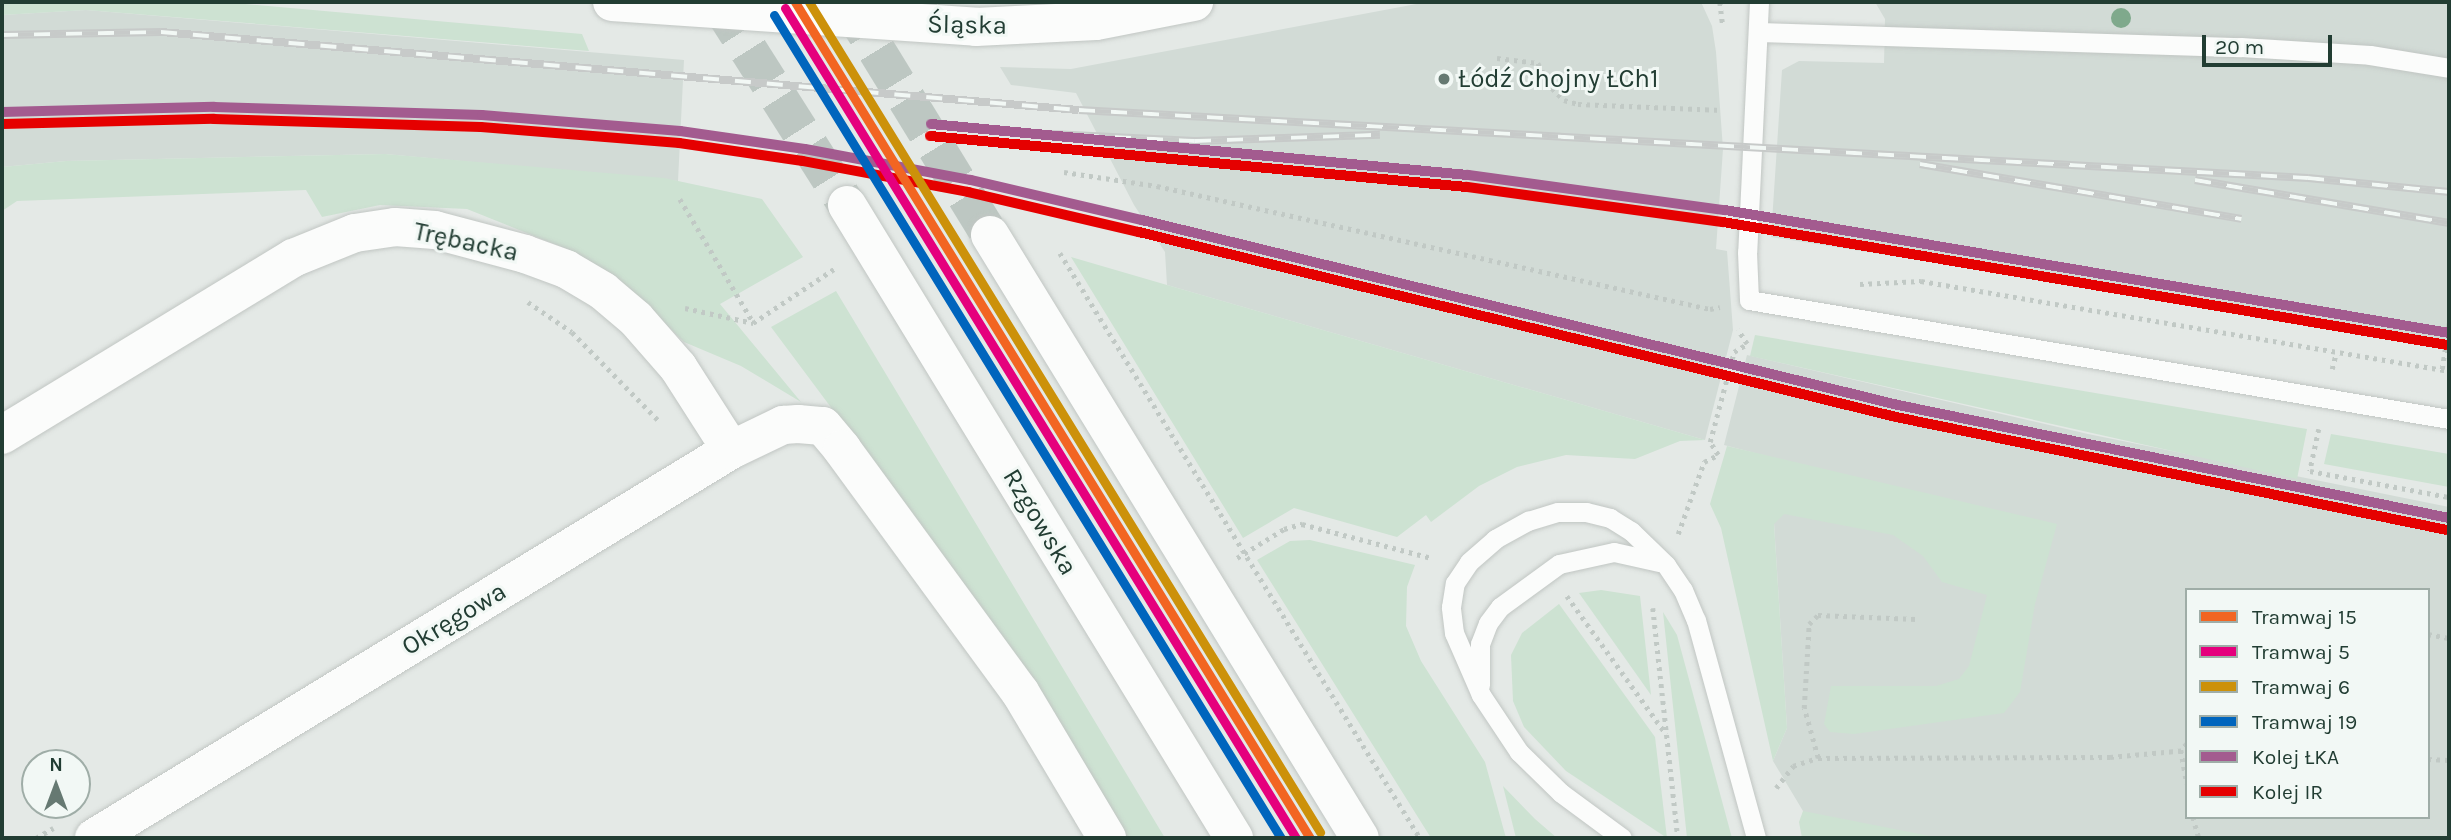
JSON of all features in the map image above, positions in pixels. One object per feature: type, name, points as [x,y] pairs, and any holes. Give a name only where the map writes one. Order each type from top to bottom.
[{"type":"street","name":"Śląska","points":[[612,2],[976,27],[1096,21],[1194,2]]},
{"type":"street","name":"Rzgowska","points":[[847,205],[1234,838]]},
{"type":"street","name":"Trębacka","points":[[2,435],[293,258],[355,233],[395,228],[483,240],[566,269],[603,291],[636,319],[678,367],[730,450]]},
{"type":"street","points":[[990,235],[1360,838]]},
{"type":"street","name":"Okręgowa","points":[[94,838],[730,450],[783,425],[823,426],[1020,692],[1107,838]]},
{"type":"lane","points":[[1759,2],[1746,252],[1749,300],[2449,419]]},
{"type":"lane","points":[[1759,32],[2241,47],[2370,55],[2449,68]]},
{"type":"lane","points":[[1622,838],[1540,776],[1481,695],[1462,659],[1451,607],[1455,583],[1469,562],[1495,539],[1528,521],[1558,512],[1586,512],[1610,518],[1631,531],[1666,565],[1696,620],[1756,838]]},
{"type":"lane","points":[[1481,695],[1480,644],[1488,623],[1500,607],[1549,571],[1583,555],[1614,552],[1640,554],[1666,565]]},
{"type":"path","points":[[1497,58],[1538,63],[1552,88],[1564,100],[1578,104],[1754,111]]},
{"type":"path","points":[[1064,172],[1157,186],[1710,309],[1749,300]]},
{"type":"path","points":[[680,199],[753,323],[834,270]]},
{"type":"path","points":[[1060,253],[1420,838]]},
{"type":"path","points":[[1849,285],[1921,281],[2449,371]]},
{"type":"path","points":[[516,294],[572,332],[669,431]]},
{"type":"path","points":[[2442,369],[2449,323]]},
{"type":"path","points":[[1704,462],[1718,455],[1710,442],[1734,352],[1747,344],[1738,331]]},
{"type":"path","points":[[2336,353],[2310,471],[2449,498]]},
{"type":"path","points":[[1233,560],[1284,529],[1302,524],[1424,557],[1469,562]]},
{"type":"path","points":[[1549,571],[1667,734]]},
{"type":"path","points":[[1818,758],[1809,739],[1804,708],[1810,624],[1818,615],[1916,619]]},
{"type":"path","points":[[2430,634],[2449,638]]},
{"type":"path","points":[[1751,818],[1793,766],[1818,758],[2110,757],[2184,750]]},
{"type":"path","points":[[2430,759],[2449,760]]},
{"type":"path","points":[[2194,819],[2199,838]]},
{"type":"path","points":[[36,838],[59,824]]},
{"type":"shaded area","points":[[1427,2],[1701,2],[1712,26],[1716,52],[1723,149],[1716,249],[1727,251],[1733,330],[1705,440],[1167,285],[1165,252],[1134,205],[1076,93],[1011,85],[1000,67],[1071,69]]},
{"type":"shaded area","points":[[1875,2],[2449,2],[2449,343],[1771,237],[1782,70],[1799,61],[1884,63],[1885,19]]},
{"type":"shaded area","points":[[86,10],[684,60],[678,181],[385,154],[66,161],[2,167],[2,15]]},
{"type":"shaded area","points":[[1747,355],[2088,434],[2449,507],[2449,838],[1802,838],[1803,811],[1773,761],[1787,728],[1774,523],[1801,465],[1724,445]]},
{"type":"green space","points":[[2,2],[223,2],[582,34],[589,51],[86,10],[2,15]]},
{"type":"green space","points":[[385,154],[664,178],[762,199],[803,257],[720,304],[801,402],[741,366],[684,342],[617,277],[572,251],[467,209],[380,205],[322,217],[306,190],[17,201],[2,211],[2,167],[66,161]]},
{"type":"green space","points":[[1071,257],[1705,440],[1680,441],[1635,459],[1566,455],[1517,467],[1479,486],[1431,522],[1426,515],[1397,537],[1294,508],[1243,538]]},
{"type":"green space","points":[[836,291],[1165,838],[1125,838],[906,508],[771,327]]},
{"type":"green space","points":[[1755,335],[2307,429],[2297,479],[1750,356]]},
{"type":"green space","points":[[2331,434],[2449,454],[2449,487],[2324,464]]},
{"type":"green space","points":[[1727,446],[2057,524],[2035,604],[2020,692],[2004,713],[1854,734],[1830,732],[1824,724],[1831,686],[1936,686],[1959,679],[1969,666],[1987,595],[1942,582],[1923,556],[1893,535],[1784,514],[1774,524],[1787,728],[1773,761],[1721,528],[1710,504]]},
{"type":"green space","points":[[1310,540],[1415,565],[1407,587],[1406,626],[1421,661],[1485,762],[1506,838],[1431,838],[1257,560],[1290,541]]},
{"type":"green space","points":[[1601,590],[1640,596],[1651,695],[1579,593]]},
{"type":"green space","points":[[1559,604],[1655,737],[1667,838],[1566,771],[1524,727],[1513,701],[1511,655],[1522,633]]},
{"type":"green space","points":[[1663,612],[1677,635],[1732,838],[1687,838]]},
{"type":"green space","points":[[1503,786],[1535,819],[1557,838],[1516,838]]},
{"type":"green space","points":[[1803,811],[1940,838],[1802,838],[1799,822]]},
{"type":"tunnel","points":[[718,2],[847,205]]},
{"type":"tunnel","points":[[847,2],[990,235]]},
{"type":"railway","points":[[2,35],[161,32],[1079,110],[2308,178],[2449,192]]},
{"type":"railway","points":[[1051,134],[1195,141],[1380,135]]},
{"type":"railway","points":[[1920,164],[2241,219]]},
{"type":"railway","points":[[2195,180],[2449,223]]},
{"type":"tram line","name":"15","points":[[795,2],[1310,838]]},
{"type":"tram line","name":"6","points":[[809,2],[1320,832]]},
{"type":"tram line","name":"5","points":[[785,8],[1296,838]]},
{"type":"tram line","name":"19","points":[[774,15],[1281,838]]},
{"type":"rail line","name":"ŁKA","points":[[2,112],[214,107],[482,115],[680,131],[805,149],[971,180],[1142,220],[1898,405],[2449,518]]},
{"type":"rail line","name":"IR","points":[[2,124],[214,119],[481,127],[679,143],[803,161],[968,192],[1139,232],[1896,417],[2447,530]]},
{"type":"rail line","name":"ŁKA","points":[[931,124],[1468,175],[1725,210],[2449,333]]},
{"type":"rail line","name":"IR","points":[[930,136],[1467,187],[1723,222],[2447,345]]},
{"type":"place","name":"Łódź Chojny ŁCh1","points":[[1444,79]]}]
